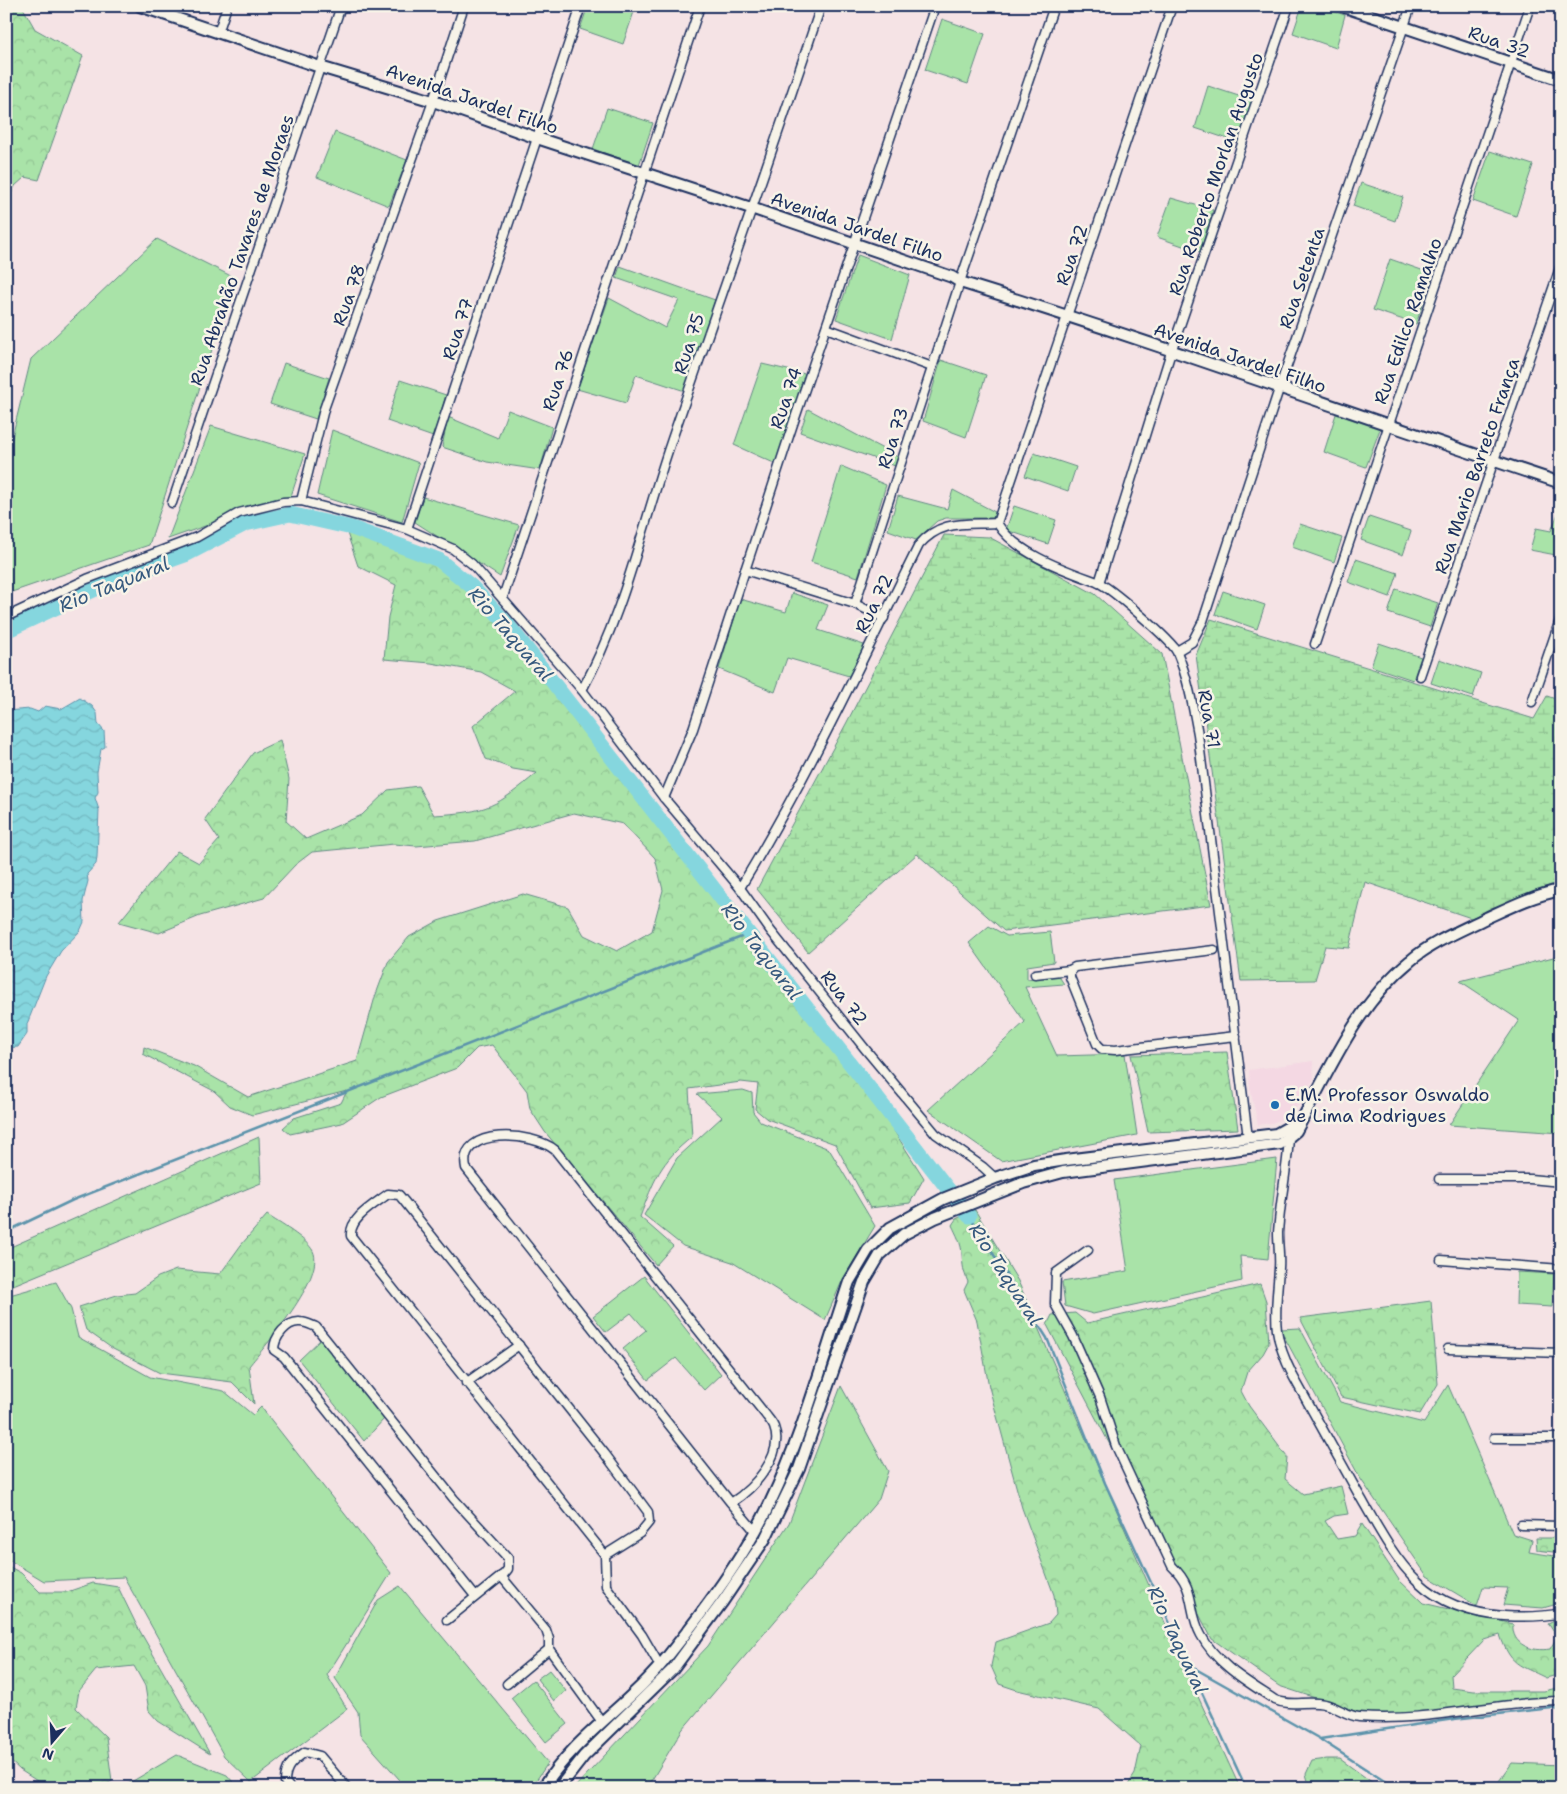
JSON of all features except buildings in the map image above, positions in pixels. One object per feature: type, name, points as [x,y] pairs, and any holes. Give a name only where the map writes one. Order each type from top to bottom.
[{"type":"main road","name":"Avenida Jardel Filho","points":[[140,6],[320,67],[433,101],[537,138],[754,209],[952,277],[960,282],[1068,315],[1279,389],[1561,483]]},
{"type":"main road","name":"Rua 32","points":[[1342,6],[1561,80]]},
{"type":"main road","points":[[559,1788],[584,1756],[673,1669],[723,1601],[765,1539],[799,1469],[859,1295],[874,1263],[888,1247],[904,1234],[951,1212],[1023,1183],[1063,1172],[1271,1147],[1289,1138],[1302,1119],[1359,1017],[1382,987],[1401,968],[1423,951],[1448,936],[1526,901],[1561,890]]},
{"type":"main road","points":[[543,1788],[566,1760],[602,1722],[660,1666],[707,1602],[755,1531],[774,1495],[794,1447],[846,1291],[857,1266],[868,1250],[890,1228],[943,1199],[1034,1165],[1280,1133],[1302,1119]]},
{"type":"street","points":[[218,33],[227,6]]},
{"type":"street","name":"Rua Abrahão Tavares de Moraes","points":[[172,503],[341,6]]},
{"type":"street","name":"Rua 78","points":[[301,501],[324,409],[433,101],[464,6]]},
{"type":"street","name":"Rua 77","points":[[408,529],[581,6]]},
{"type":"street","name":"Rua 76","points":[[502,597],[642,173],[700,6]]},
{"type":"street","name":"Rua 75","points":[[582,690],[611,630],[712,319],[754,209],[821,6]]},
{"type":"street","name":"Rua 74","points":[[664,798],[693,729],[935,6]]},
{"type":"street","name":"Rua 73","points":[[855,604],[960,282],[1054,6]]},
{"type":"street","name":"Rua 72","points":[[995,1178],[984,1167],[936,1134],[770,930],[740,888],[804,776],[919,545],[927,536],[944,526],[997,522],[1172,6]]},
{"type":"street","name":"Rua Roberto Morlan Augusto","points":[[1171,352],[1289,6]]},
{"type":"street","name":"Rua Setenta","points":[[1177,651],[1192,642],[1204,621],[1279,389],[1411,6]]},
{"type":"street","name":"Rua Edilco Ramalho","points":[[1315,644],[1530,6]]},
{"type":"street","name":"Rua Mario Barreto França","points":[[1420,676],[1561,265]]},
{"type":"street","points":[[826,328],[932,367]]},
{"type":"street","points":[[997,522],[1015,544],[1083,579],[1099,582],[1171,352]]},
{"type":"street","points":[[6,617],[87,579],[197,537],[239,513],[283,502],[301,501],[408,529],[436,541],[464,557],[502,597],[582,690],[664,798],[740,888]]},
{"type":"street","points":[[745,570],[855,604],[884,618]]},
{"type":"street","name":"Rua 71","points":[[1099,582],[1143,616],[1177,651],[1189,690],[1198,734],[1248,1138]]},
{"type":"street","points":[[1532,702],[1561,617]]},
{"type":"street","points":[[1035,974],[1070,970],[1074,967],[1214,950]]},
{"type":"street","points":[[1070,970],[1070,977],[1096,1044],[1102,1049],[1115,1050],[1236,1036]]},
{"type":"street","points":[[731,1503],[745,1494],[756,1483],[774,1451],[777,1442],[774,1426],[766,1414],[548,1144],[522,1137],[498,1136],[486,1139],[468,1150],[464,1159],[466,1168],[731,1503],[755,1531]]},
{"type":"street","points":[[1289,1138],[1278,1234],[1279,1267],[1275,1298],[1276,1329],[1285,1360],[1293,1376],[1378,1528],[1398,1561],[1418,1582],[1447,1602],[1488,1615],[1517,1617],[1561,1613]]},
{"type":"street","points":[[1439,1179],[1530,1179],[1561,1182]]},
{"type":"street","points":[[605,1555],[640,1533],[649,1522],[648,1512],[605,1454],[404,1201],[398,1195],[388,1194],[356,1220],[350,1230],[351,1236],[466,1383],[605,1555],[606,1586],[642,1635],[660,1666]]},
{"type":"street","points":[[1088,1250],[1056,1273],[1055,1304],[1096,1389],[1116,1446],[1172,1566],[1184,1577],[1191,1596],[1194,1620],[1201,1636],[1218,1659],[1275,1700],[1286,1705],[1323,1704],[1358,1718],[1428,1717],[1495,1706],[1561,1701]]},
{"type":"street","points":[[1441,1260],[1561,1269]]},
{"type":"street","points":[[447,1620],[501,1576],[508,1569],[508,1558],[454,1499],[316,1327],[300,1322],[288,1327],[276,1338],[274,1350],[284,1357],[476,1596]]},
{"type":"street","points":[[466,1383],[519,1345]]},
{"type":"street","points":[[1448,1349],[1561,1353]]},
{"type":"street","points":[[1494,1438],[1561,1438]]},
{"type":"street","points":[[1521,1525],[1561,1526]]},
{"type":"street","points":[[501,1576],[546,1630],[550,1639],[549,1649],[602,1722]]},
{"type":"street","points":[[507,1684],[549,1649]]},
{"type":"street","points":[[290,1788],[285,1782],[285,1771],[290,1764],[305,1752],[320,1756],[347,1788]]},
{"type":"shaded area","points":[[1313,1061],[1314,1078],[1301,1103],[1284,1118],[1272,1123],[1258,1125],[1250,1088],[1249,1070]]},
{"type":"green space","points":[[6,6],[22,6],[35,29],[83,56],[39,180],[25,177],[15,186],[6,204]]},
{"type":"green space","points":[[588,6],[636,6],[623,44],[580,29]]},
{"type":"green space","points":[[1302,6],[1316,6],[1345,15],[1336,48],[1293,33]]},
{"type":"green space","points":[[942,19],[985,34],[968,84],[925,70]]},
{"type":"green space","points":[[1208,86],[1254,101],[1240,143],[1195,128]]},
{"type":"green space","points":[[607,108],[653,123],[639,165],[593,149]]},
{"type":"green space","points":[[335,132],[407,160],[389,206],[317,177]]},
{"type":"green space","points":[[1490,151],[1533,165],[1516,216],[1473,201]]},
{"type":"green space","points":[[1361,183],[1403,197],[1395,221],[1353,206]]},
{"type":"green space","points":[[1171,198],[1213,210],[1200,252],[1157,237]]},
{"type":"green space","points":[[157,239],[235,278],[149,545],[6,594],[6,462],[31,359]]},
{"type":"green space","points":[[858,255],[910,275],[892,339],[836,319]]},
{"type":"green space","points":[[1390,259],[1433,274],[1416,324],[1373,310]]},
{"type":"green space","points":[[620,266],[715,300],[685,391],[636,375],[626,403],[577,389],[609,298],[665,328],[679,300],[616,278]]},
{"type":"green space","points":[[941,360],[986,375],[966,437],[923,421]]},
{"type":"green space","points":[[284,363],[329,378],[316,419],[270,404]]},
{"type":"green space","points":[[762,364],[805,374],[776,464],[734,445]]},
{"type":"green space","points":[[400,380],[446,395],[433,437],[387,421]]},
{"type":"green space","points":[[808,409],[898,457],[895,466],[800,432]]},
{"type":"green space","points":[[508,410],[552,427],[540,470],[487,462],[442,447],[448,417],[498,438]]},
{"type":"green space","points":[[1336,414],[1380,429],[1366,467],[1324,452]]},
{"type":"green space","points":[[211,426],[305,454],[291,496],[168,539]]},
{"type":"green space","points":[[332,430],[419,463],[402,522],[317,495]]},
{"type":"green space","points":[[1034,453],[1076,467],[1068,491],[1025,476]]},
{"type":"green space","points":[[841,466],[886,485],[858,577],[811,562]]},
{"type":"green space","points":[[953,490],[995,512],[993,518],[946,518],[937,521],[916,540],[888,530],[898,496],[947,509]]},
{"type":"green space","points":[[423,497],[519,525],[500,577],[415,522]]},
{"type":"green space","points":[[1014,506],[1056,520],[1048,544],[1006,530]]},
{"type":"green space","points":[[1561,506],[1561,556],[1530,550],[1536,528],[1551,531]]},
{"type":"green space","points":[[1369,517],[1411,531],[1403,555],[1361,540]]},
{"type":"green space","points":[[1300,524],[1342,538],[1334,562],[1292,547]]},
{"type":"green space","points":[[347,533],[380,542],[436,564],[471,588],[766,952],[817,1029],[875,1101],[924,1178],[910,1203],[870,1208],[835,1144],[767,1119],[755,1109],[758,1084],[741,1082],[689,1089],[692,1137],[672,1155],[659,1172],[640,1217],[673,1246],[656,1265],[545,1132],[530,1109],[527,1091],[492,1045],[477,1048],[457,1068],[381,1097],[342,1123],[290,1134],[283,1128],[294,1118],[341,1103],[347,1091],[252,1115],[230,1106],[214,1091],[143,1054],[144,1047],[194,1066],[248,1097],[357,1061],[375,997],[388,962],[409,937],[438,921],[523,894],[568,907],[584,935],[617,951],[652,931],[663,890],[655,858],[623,824],[574,813],[475,841],[416,846],[394,844],[312,852],[295,865],[264,898],[200,916],[159,933],[119,922],[177,851],[199,863],[219,840],[205,819],[253,753],[280,740],[289,779],[286,821],[306,839],[362,815],[388,790],[418,786],[434,815],[452,814],[490,806],[537,773],[513,769],[486,759],[473,726],[515,691],[481,672],[431,663],[384,659],[388,617],[396,585],[358,566]]},
{"type":"green space","points":[[944,535],[989,537],[1095,594],[1162,654],[1211,905],[1004,931],[917,854],[808,952],[757,889],[846,724]]},
{"type":"green space","points":[[1356,559],[1398,573],[1390,597],[1348,582]]},
{"type":"green space","points":[[1396,589],[1438,603],[1430,627],[1388,613]]},
{"type":"green space","points":[[1223,591],[1265,605],[1257,629],[1215,614]]},
{"type":"green space","points":[[792,593],[828,605],[818,630],[867,646],[849,676],[787,658],[775,692],[719,669],[740,599],[786,612]]},
{"type":"green space","points":[[1211,619],[1534,719],[1547,696],[1561,701],[1561,881],[1471,918],[1365,882],[1349,948],[1325,946],[1315,980],[1241,981],[1196,655]]},
{"type":"green space","points":[[1379,643],[1421,657],[1413,680],[1371,666]]},
{"type":"green space","points":[[1439,659],[1481,673],[1473,697],[1431,683]]},
{"type":"green space","points":[[989,926],[1007,936],[1050,932],[1054,962],[1027,966],[1027,979],[1058,975],[1064,984],[1025,987],[1057,1056],[1125,1054],[1137,1135],[1001,1161],[928,1110],[1025,1022],[969,943]]},
{"type":"green space","points":[[1561,955],[1561,1133],[1449,1125],[1519,1020],[1460,981]]},
{"type":"green space","points":[[1227,1052],[1238,1129],[1148,1132],[1131,1055]]},
{"type":"green space","points":[[743,1090],[752,1093],[753,1112],[761,1122],[829,1149],[875,1226],[843,1279],[825,1320],[732,1262],[683,1246],[644,1215],[677,1158],[722,1117],[697,1094]]},
{"type":"green space","points":[[259,1137],[261,1183],[6,1288],[6,1249]]},
{"type":"green space","points":[[1277,1159],[1268,1259],[1240,1256],[1242,1281],[1093,1314],[1065,1306],[1062,1282],[1128,1271],[1114,1180]]},
{"type":"green space","points":[[975,1210],[1018,1281],[1178,1653],[1240,1788],[1126,1788],[1135,1774],[1141,1746],[1099,1709],[999,1684],[991,1666],[996,1642],[1049,1623],[1056,1615],[1054,1595],[1022,1508],[989,1387],[977,1321],[964,1290],[968,1282],[961,1247],[952,1225],[956,1219]]},
{"type":"green space","points":[[267,1215],[310,1246],[315,1263],[303,1294],[280,1328],[249,1366],[254,1404],[232,1382],[160,1373],[113,1349],[86,1330],[79,1307],[117,1295],[135,1293],[158,1277],[176,1270],[220,1274],[241,1245]]},
{"type":"green space","points":[[1517,1272],[1554,1274],[1552,1307],[1516,1305]]},
{"type":"green space","points":[[644,1276],[721,1374],[704,1390],[676,1358],[648,1380],[623,1349],[646,1330],[631,1313],[606,1332],[593,1316]]},
{"type":"green space","points":[[56,1282],[71,1309],[78,1337],[150,1377],[224,1391],[253,1415],[261,1407],[391,1573],[327,1675],[347,1709],[251,1782],[224,1756],[124,1577],[44,1581],[6,1558],[6,1296]]},
{"type":"green space","points":[[1260,1284],[1266,1301],[1269,1343],[1263,1354],[1247,1372],[1241,1391],[1249,1406],[1287,1457],[1285,1479],[1303,1494],[1341,1486],[1348,1514],[1334,1516],[1325,1521],[1337,1539],[1355,1536],[1362,1524],[1399,1580],[1423,1603],[1513,1624],[1515,1637],[1519,1642],[1530,1648],[1543,1650],[1550,1649],[1557,1637],[1548,1623],[1561,1617],[1561,1674],[1546,1678],[1517,1663],[1508,1653],[1500,1635],[1484,1640],[1451,1675],[1452,1688],[1474,1691],[1544,1691],[1561,1687],[1561,1706],[1537,1705],[1428,1717],[1361,1713],[1279,1686],[1212,1639],[1047,1325],[1052,1315],[1075,1313],[1087,1323]]},
{"type":"green space","points":[[1431,1301],[1438,1384],[1420,1414],[1341,1397],[1300,1318]]},
{"type":"green space","points":[[1300,1328],[1340,1402],[1424,1423],[1448,1385],[1513,1534],[1532,1540],[1529,1552],[1561,1557],[1561,1603],[1543,1608],[1503,1605],[1508,1588],[1483,1587],[1477,1606],[1427,1576],[1360,1478],[1280,1329]]},
{"type":"green space","points":[[321,1339],[384,1419],[364,1441],[299,1360]]},
{"type":"green space","points":[[841,1386],[888,1471],[879,1499],[682,1730],[647,1788],[574,1788],[708,1646],[789,1523]]},
{"type":"green space","points":[[1536,1538],[1561,1538],[1561,1553],[1537,1550]]},
{"type":"green space","points":[[6,1565],[21,1573],[40,1592],[67,1592],[93,1583],[118,1587],[137,1626],[210,1754],[158,1721],[149,1711],[145,1686],[134,1666],[96,1670],[79,1691],[76,1708],[106,1737],[112,1781],[100,1788],[48,1788],[20,1770],[6,1757]]},
{"type":"green space","points":[[400,1586],[548,1763],[531,1788],[407,1788],[360,1735],[358,1712],[335,1678],[378,1600]]},
{"type":"green space","points":[[549,1670],[566,1691],[554,1701],[537,1679]]},
{"type":"green space","points":[[533,1680],[568,1724],[546,1742],[511,1698]]},
{"type":"green space","points":[[177,1755],[227,1775],[238,1788],[121,1788]]},
{"type":"green space","points":[[1340,1759],[1380,1788],[1310,1788],[1306,1774],[1312,1761]]},
{"type":"green space","points":[[1512,1763],[1561,1765],[1561,1788],[1494,1788]]},
{"type":"water","points":[[80,698],[92,706],[97,713],[98,724],[104,731],[105,747],[101,749],[97,772],[98,792],[95,798],[99,810],[97,857],[96,864],[87,874],[88,881],[83,901],[84,922],[80,931],[61,951],[46,976],[27,1024],[27,1034],[18,1047],[6,1048],[6,711],[30,709],[38,712],[45,706],[61,709]]},
{"type":"waterway","name":"Rio Taquaral","points":[[6,631],[115,580],[185,555],[245,524],[290,514],[352,528],[439,560],[471,586],[509,626],[969,1216]]},
{"type":"waterway","points":[[6,1232],[73,1200],[749,934]]},
{"type":"waterway","name":"Rio Taquaral","points":[[969,1216],[1047,1338],[1105,1483],[1246,1788]]},
{"type":"waterway","points":[[1187,1664],[1320,1739],[1454,1719],[1552,1708],[1561,1711]]},
{"type":"waterway","points":[[1321,1740],[1395,1788]]},
{"type":"place","name":"E.M. Professor Oswaldo de Lima Rodrigues","points":[[1275,1105]]}]
